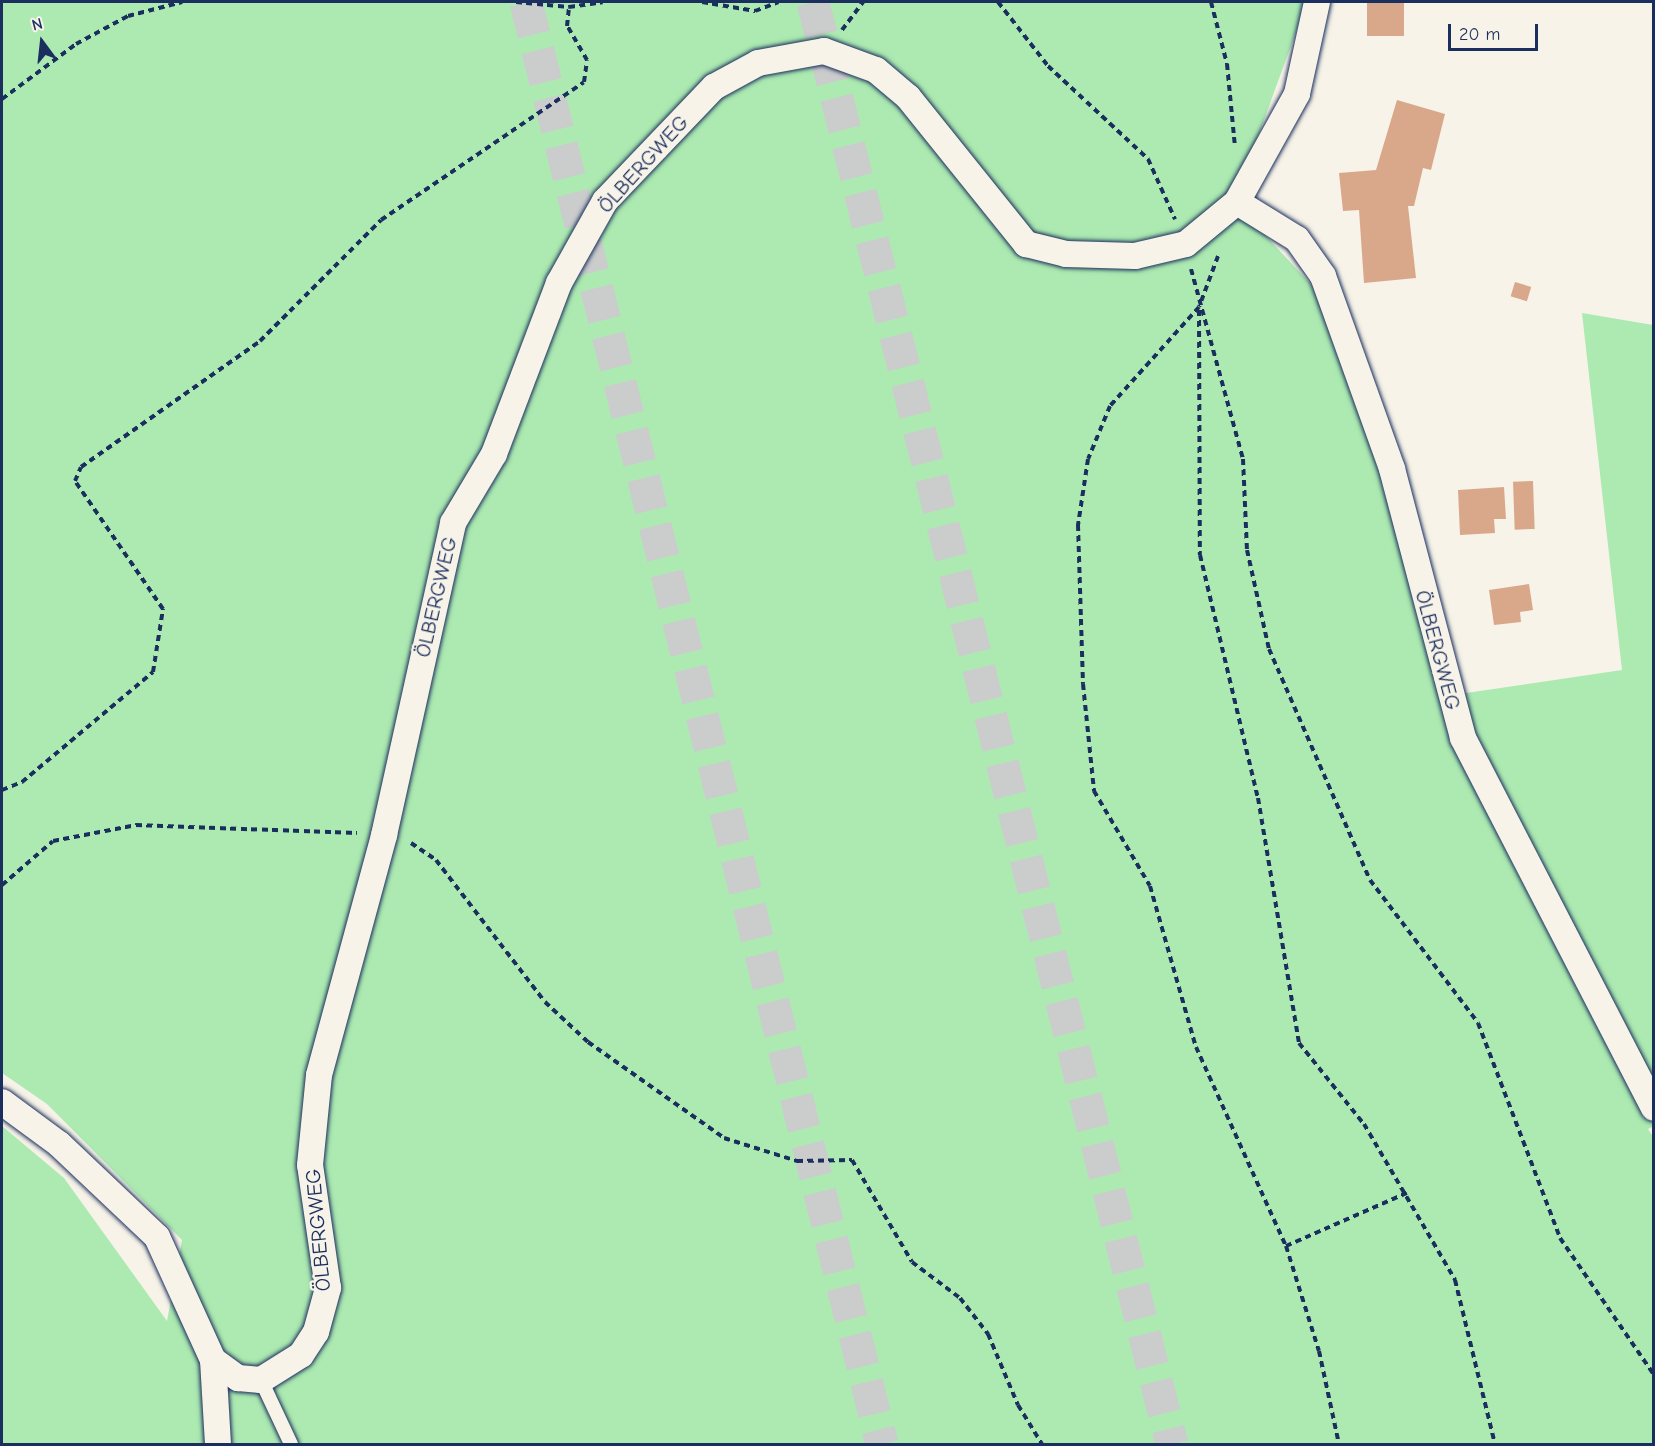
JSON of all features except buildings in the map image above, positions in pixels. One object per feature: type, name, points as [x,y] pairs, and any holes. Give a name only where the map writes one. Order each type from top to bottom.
[{"type":"street","name":"ÖLBERGWEG","points":[[261,1380],[301,1356],[316,1332],[328,1288],[310,1165],[319,1075],[384,835],[453,523],[494,454],[559,283],[605,201],[714,87],[758,63],[824,51],[876,70],[908,97],[1026,244],[1066,254],[1135,256],[1186,244],[1237,202],[1297,94],[1317,2]]},
{"type":"street","name":"ÖLBERGWEG","points":[[1237,202],[1297,239],[1323,276],[1392,469],[1463,738],[1653,1108]]},
{"type":"street","points":[[2,1102],[59,1144],[157,1237],[213,1360],[218,1444]]},
{"type":"street","points":[[213,1360],[238,1378],[261,1380]]},
{"type":"lane","points":[[261,1380],[291,1444]]},
{"type":"path","points":[[2,99],[76,44],[128,16],[182,2]]},
{"type":"path","points":[[516,2],[569,7],[603,2]]},
{"type":"path","points":[[702,2],[755,11],[778,2]]},
{"type":"path","points":[[998,2],[1048,66],[1148,159],[1186,244],[1199,307],[1221,362],[1243,459],[1247,550],[1269,649],[1370,880],[1478,1023],[1560,1238],[1653,1375]]},
{"type":"path","points":[[1211,2],[1227,64],[1237,202]]},
{"type":"path","points":[[2,790],[22,782],[153,672],[163,609],[75,481],[81,467],[260,341],[381,220],[584,82],[587,60],[567,26],[569,7]]},
{"type":"path","points":[[1220,249],[1199,307],[1200,555],[1258,798],[1299,1043],[1364,1125],[1407,1193],[1455,1280],[1495,1444]]},
{"type":"path","points":[[1199,307],[1110,406],[1088,459],[1078,525],[1083,684],[1094,791],[1150,886],[1196,1047],[1286,1246],[1319,1351],[1339,1444]]},
{"type":"path","points":[[2,885],[53,841],[136,825],[384,835],[414,843],[436,860],[545,1002],[588,1042],[724,1137],[797,1161],[852,1160],[912,1262],[960,1298],[988,1334],[1018,1405],[1042,1444]]},
{"type":"path","points":[[1286,1246],[1407,1193]]},
{"type":"green space","points":[[2,2],[1307,2],[1234,202],[1322,296],[1384,479],[1439,697],[1622,670],[1582,313],[1653,325],[1654,1126],[1648,1129],[1654,1138],[1653,1444],[2,1444],[2,1126],[64,1178],[167,1321],[182,1240],[47,1104],[2,1073]]},
{"type":"tunnel","points":[[526,2],[882,1444]]},
{"type":"tunnel","points":[[813,2],[1172,1444]]}]
